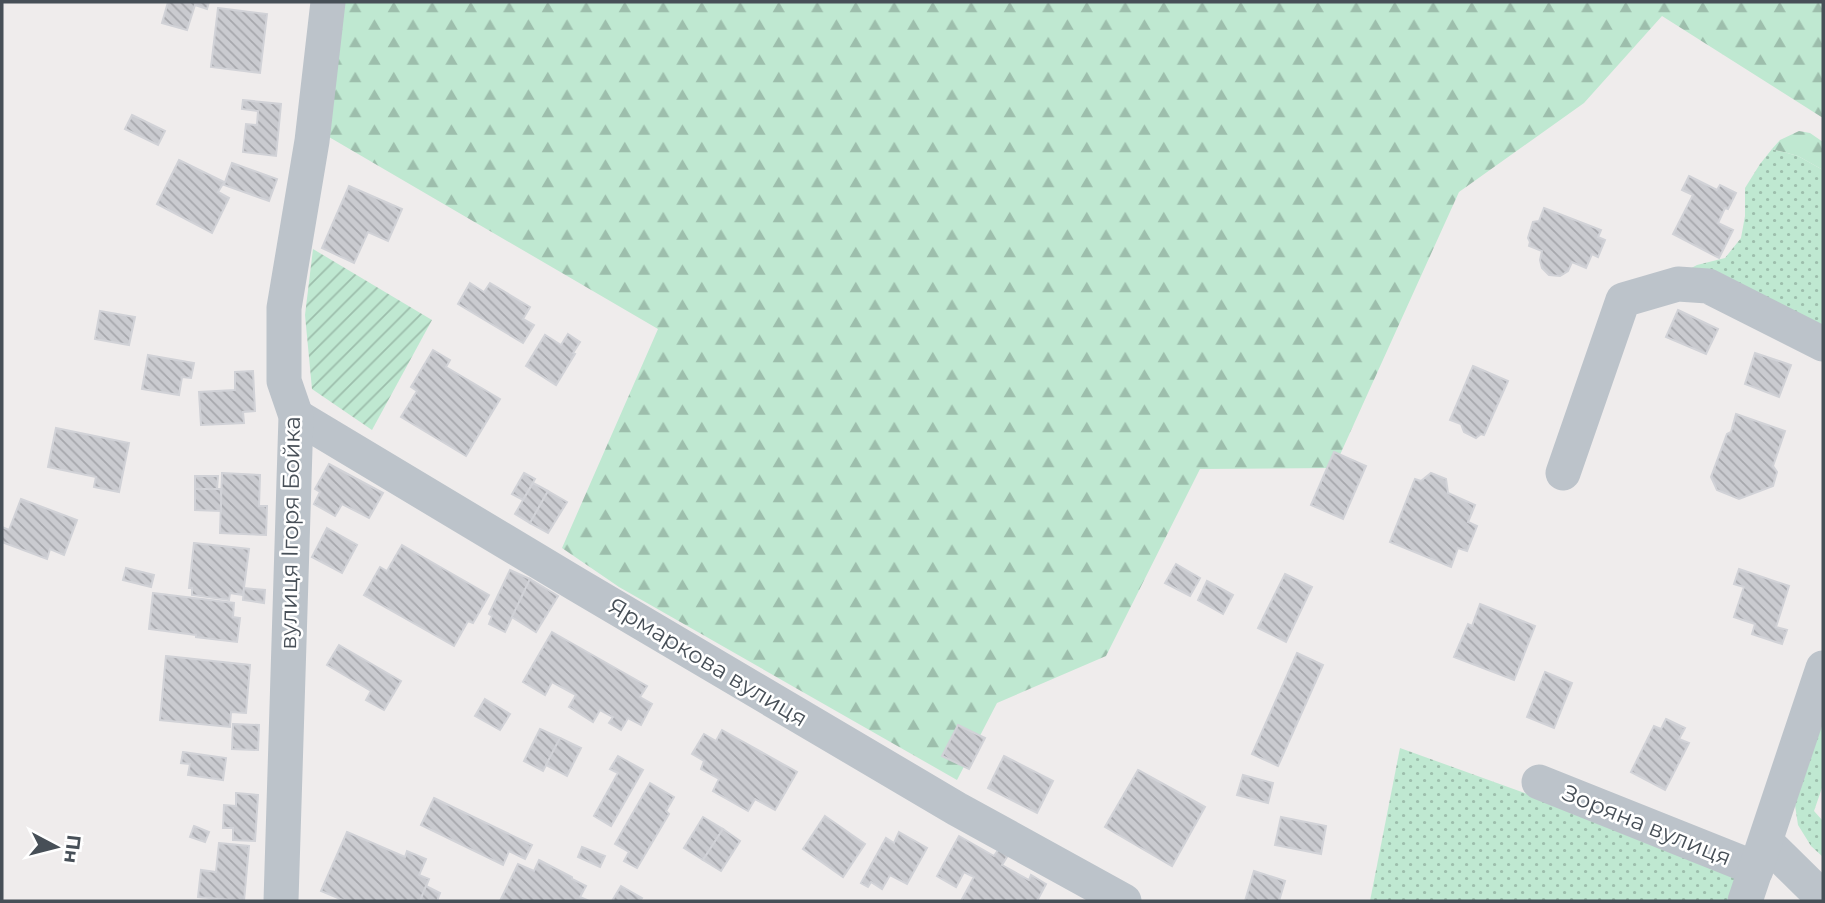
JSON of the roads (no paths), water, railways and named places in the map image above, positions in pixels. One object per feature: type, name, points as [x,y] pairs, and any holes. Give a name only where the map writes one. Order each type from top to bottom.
[{"type":"street","name":"вулиця Ігоря Бойка","points":[[281,901],[296,416],[284,381],[284,308],[312,141],[328,2]]},
{"type":"street","points":[[1563,473],[1623,300],[1678,284],[1708,286],[1823,344]]},
{"type":"street","name":"Ярмаркова вулиця","points":[[296,416],[957,809],[1124,901]]},
{"type":"street","points":[[1823,668],[1755,871],[1823,898]]},
{"type":"street","name":"Зоряна вулиця","points":[[1539,782],[1747,865],[1755,871]]}]
